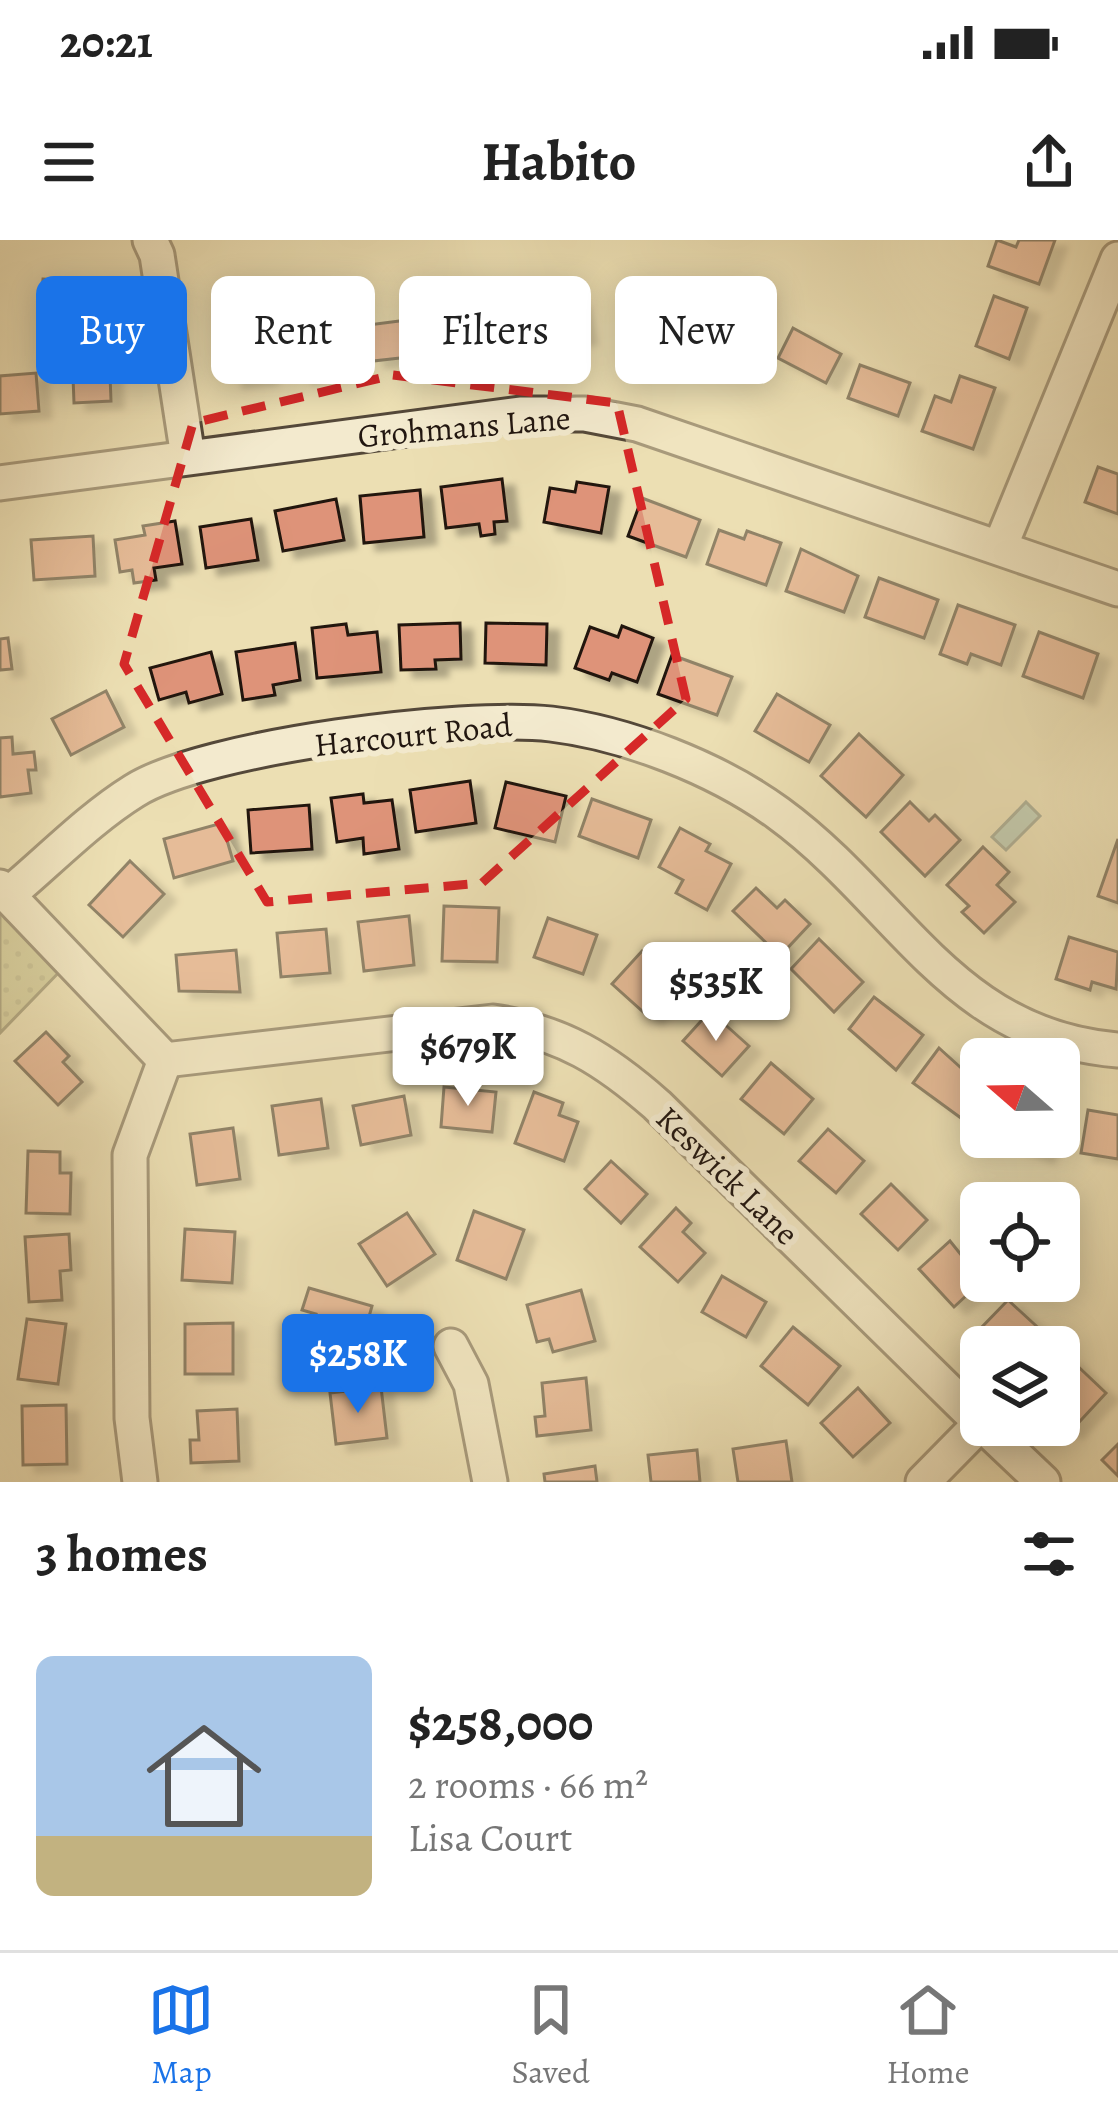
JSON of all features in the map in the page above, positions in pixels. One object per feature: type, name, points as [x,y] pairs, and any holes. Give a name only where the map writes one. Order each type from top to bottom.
[{"type":"street","points":[[150,240],[157,255],[188,457]]},
{"type":"street","points":[[1000,547],[1118,259]]},
{"type":"street","name":"Grohmans Lane","points":[[0,483],[520,414],[585,414],[637,424],[1118,589]]},
{"type":"street","name":"Harcourt Road","points":[[4,891],[134,790],[198,762],[497,721],[556,724],[629,744],[740,788],[830,858],[963,989],[1006,1020],[1078,1047],[1118,1050]]},
{"type":"street","points":[[4,891],[165,1060],[130,1155],[132,1418],[140,1482]]},
{"type":"street","name":"Keswick Lane","points":[[165,1060],[494,1022],[534,1028],[579,1045],[657,1105],[960,1402]]},
{"type":"street","points":[[451,1346],[471,1384],[490,1482]]},
{"type":"street","points":[[923,1482],[960,1446]]},
{"type":"street","name":"Keswick Lane","points":[[1005,1446],[1043,1482]]},
{"type":"highlighted area","points":[[393,375],[617,403],[686,699],[482,883],[267,902],[124,664],[193,423]]},
{"type":"shaded area","points":[[0,887],[68,963],[0,1033]]},
{"type":"water","points":[[1026,802],[1040,816],[1006,850],[992,837]]},
{"type":"building","points":[[997,240],[1016,247],[1019,240],[1055,240],[1039,284],[988,266]]},
{"type":"building","points":[[994,296],[1027,308],[1009,359],[976,346]]},
{"type":"building","points":[[399,321],[399,358],[375,361],[375,324]]},
{"type":"building","points":[[793,328],[841,354],[826,383],[778,358]]},
{"type":"building","points":[[860,365],[910,383],[898,416],[848,398]]},
{"type":"building","points":[[36,373],[39,411],[0,414],[0,376]]},
{"type":"building","points":[[960,376],[995,388],[973,449],[922,431],[935,396],[951,402]]},
{"type":"building","points":[[73,384],[110,384],[111,401],[74,403]]},
{"type":"building","points":[[1098,467],[1118,474],[1118,514],[1085,502]]},
{"type":"building","points":[[502,479],[507,521],[494,522],[495,534],[481,536],[479,524],[446,528],[441,487]]},
{"type":"building","points":[[577,482],[609,487],[601,533],[544,522],[550,488],[575,492]]},
{"type":"building","points":[[420,490],[424,537],[364,543],[360,496]]},
{"type":"building","points":[[642,498],[700,520],[686,557],[628,536]]},
{"type":"building","points":[[336,499],[344,540],[283,551],[275,511]]},
{"type":"building","points":[[251,519],[258,560],[206,568],[200,527]]},
{"type":"building","points":[[175,521],[182,564],[154,568],[156,580],[134,583],[132,570],[120,572],[115,540],[145,535],[143,526]]},
{"type":"building","points":[[719,530],[744,539],[747,531],[781,543],[766,585],[707,564]]},
{"type":"building","points":[[93,536],[95,576],[34,580],[31,540]]},
{"type":"building","points":[[801,549],[858,576],[844,612],[786,591]]},
{"type":"building","points":[[879,578],[938,600],[924,638],[865,617]]},
{"type":"building","points":[[958,605],[1015,625],[1001,665],[971,654],[967,664],[940,654]]},
{"type":"building","points":[[460,623],[461,659],[435,660],[436,669],[401,670],[399,625]]},
{"type":"building","points":[[486,623],[547,624],[546,665],[485,663]]},
{"type":"building","points":[[346,624],[348,635],[377,632],[381,672],[317,678],[312,628]]},
{"type":"building","points":[[622,626],[653,638],[637,682],[612,673],[609,680],[575,668],[590,627],[618,637]]},
{"type":"building","points":[[1039,632],[1098,654],[1083,698],[1023,676]]},
{"type":"building","points":[[8,638],[12,669],[0,670],[0,639]]},
{"type":"building","points":[[295,643],[300,680],[273,685],[275,695],[243,700],[236,652]]},
{"type":"building","points":[[211,652],[222,694],[189,703],[186,692],[159,700],[150,668]]},
{"type":"building","points":[[672,655],[732,677],[717,715],[658,694]]},
{"type":"building","points":[[106,691],[124,727],[71,755],[52,719]]},
{"type":"building","points":[[777,694],[830,725],[809,762],[755,731]]},
{"type":"building","points":[[859,734],[903,775],[866,817],[821,776]]},
{"type":"building","points":[[12,737],[13,754],[34,752],[36,770],[28,770],[31,793],[0,797],[0,738]]},
{"type":"building","points":[[470,781],[476,823],[416,832],[410,790]]},
{"type":"building","points":[[506,782],[566,796],[555,842],[495,828]]},
{"type":"building","points":[[363,794],[364,803],[392,800],[399,849],[364,854],[363,838],[337,842],[331,798]]},
{"type":"building","points":[[592,799],[651,820],[638,858],[579,836]]},
{"type":"building","points":[[910,802],[929,821],[935,815],[960,840],[925,876],[881,832]]},
{"type":"building","points":[[309,805],[312,849],[251,853],[248,810]]},
{"type":"building","points":[[222,823],[233,861],[174,878],[164,839]]},
{"type":"building","points":[[680,828],[710,844],[706,851],[731,864],[707,910],[676,893],[683,880],[659,867]]},
{"type":"building","points":[[1118,839],[1118,903],[1098,896]]},
{"type":"building","points":[[983,847],[1009,872],[997,885],[1015,902],[984,933],[962,912],[969,906],[947,885]]},
{"type":"building","points":[[130,861],[164,894],[123,937],[89,905]]},
{"type":"building","points":[[756,888],[777,908],[785,900],[810,924],[780,956],[733,911]]},
{"type":"building","points":[[444,906],[499,908],[497,962],[442,961]]},
{"type":"building","points":[[409,916],[414,965],[364,971],[358,922]]},
{"type":"building","points":[[548,918],[597,935],[583,974],[534,957]]},
{"type":"building","points":[[326,929],[330,973],[281,977],[277,933]]},
{"type":"building","points":[[1069,937],[1118,952],[1116,989],[1092,982],[1090,990],[1056,979]]},
{"type":"building","points":[[819,939],[863,982],[834,1012],[791,969]]},
{"type":"building","points":[[236,950],[240,992],[179,991],[176,955]]},
{"type":"building","points":[[642,951],[679,984],[650,1018],[612,984]]},
{"type":"building","points":[[874,997],[923,1035],[896,1070],[849,1029]]},
{"type":"building","points":[[710,1011],[749,1046],[722,1076],[683,1041]]},
{"type":"building","points":[[46,1032],[69,1056],[63,1062],[82,1082],[58,1105],[15,1061]]},
{"type":"building","points":[[939,1048],[960,1067],[960,1117],[913,1083]]},
{"type":"building","points":[[771,1063],[813,1099],[784,1134],[741,1099]]},
{"type":"building","points":[[444,1087],[496,1092],[492,1132],[441,1127]]},
{"type":"building","points":[[534,1092],[563,1103],[559,1115],[578,1122],[564,1161],[515,1143]]},
{"type":"building","points":[[404,1096],[411,1135],[361,1145],[353,1106]]},
{"type":"building","points":[[321,1099],[328,1148],[279,1155],[272,1106]]},
{"type":"building","points":[[1088,1110],[1118,1115],[1118,1159],[1081,1153]]},
{"type":"building","points":[[233,1128],[240,1179],[197,1185],[190,1134]]},
{"type":"building","points":[[828,1129],[864,1161],[836,1193],[799,1161]]},
{"type":"building","points":[[28,1151],[60,1152],[60,1173],[71,1173],[70,1214],[26,1213]]},
{"type":"building","points":[[611,1161],[647,1194],[621,1223],[585,1189]]},
{"type":"building","points":[[891,1184],[927,1220],[898,1250],[861,1214]]},
{"type":"building","points":[[676,1208],[691,1223],[683,1232],[705,1253],[678,1282],[640,1247]]},
{"type":"building","points":[[474,1211],[524,1230],[506,1279],[457,1260]]},
{"type":"building","points":[[407,1213],[435,1254],[387,1286],[359,1244]]},
{"type":"building","points":[[185,1229],[235,1232],[232,1283],[182,1280]]},
{"type":"building","points":[[69,1234],[71,1270],[60,1271],[62,1300],[29,1302],[25,1237]]},
{"type":"building","points":[[950,1241],[960,1254],[960,1301],[954,1307],[919,1269]]},
{"type":"building","points":[[722,1276],[766,1302],[746,1337],[702,1312]]},
{"type":"building","points":[[309,1288],[372,1306],[358,1356],[308,1341],[316,1314],[302,1310]]},
{"type":"building","points":[[581,1290],[595,1341],[553,1352],[549,1339],[537,1342],[527,1305]]},
{"type":"building","points":[[1010,1302],[1036,1326],[983,1326]]},
{"type":"building","points":[[27,1319],[66,1324],[58,1384],[18,1379]]},
{"type":"building","points":[[233,1323],[233,1374],[185,1374],[185,1324]]},
{"type":"building","points":[[793,1327],[840,1366],[808,1405],[761,1366]]},
{"type":"building","points":[[1080,1368],[1106,1393],[1080,1421]]},
{"type":"building","points":[[586,1378],[591,1430],[537,1436],[535,1417],[545,1416],[542,1383]]},
{"type":"building","points":[[381,1387],[387,1438],[336,1444],[330,1393]]},
{"type":"building","points":[[858,1388],[890,1423],[853,1457],[821,1423]]},
{"type":"building","points":[[66,1405],[67,1464],[23,1465],[22,1406]]},
{"type":"building","points":[[237,1409],[239,1461],[191,1463],[190,1440],[199,1440],[197,1411]]},
{"type":"building","points":[[786,1441],[792,1482],[738,1482],[733,1449]]},
{"type":"building","points":[[1118,1444],[1118,1476],[1102,1460]]},
{"type":"building","points":[[697,1450],[700,1482],[651,1482],[648,1455]]},
{"type":"building","points":[[595,1466],[597,1482],[545,1482],[544,1474]]}]
